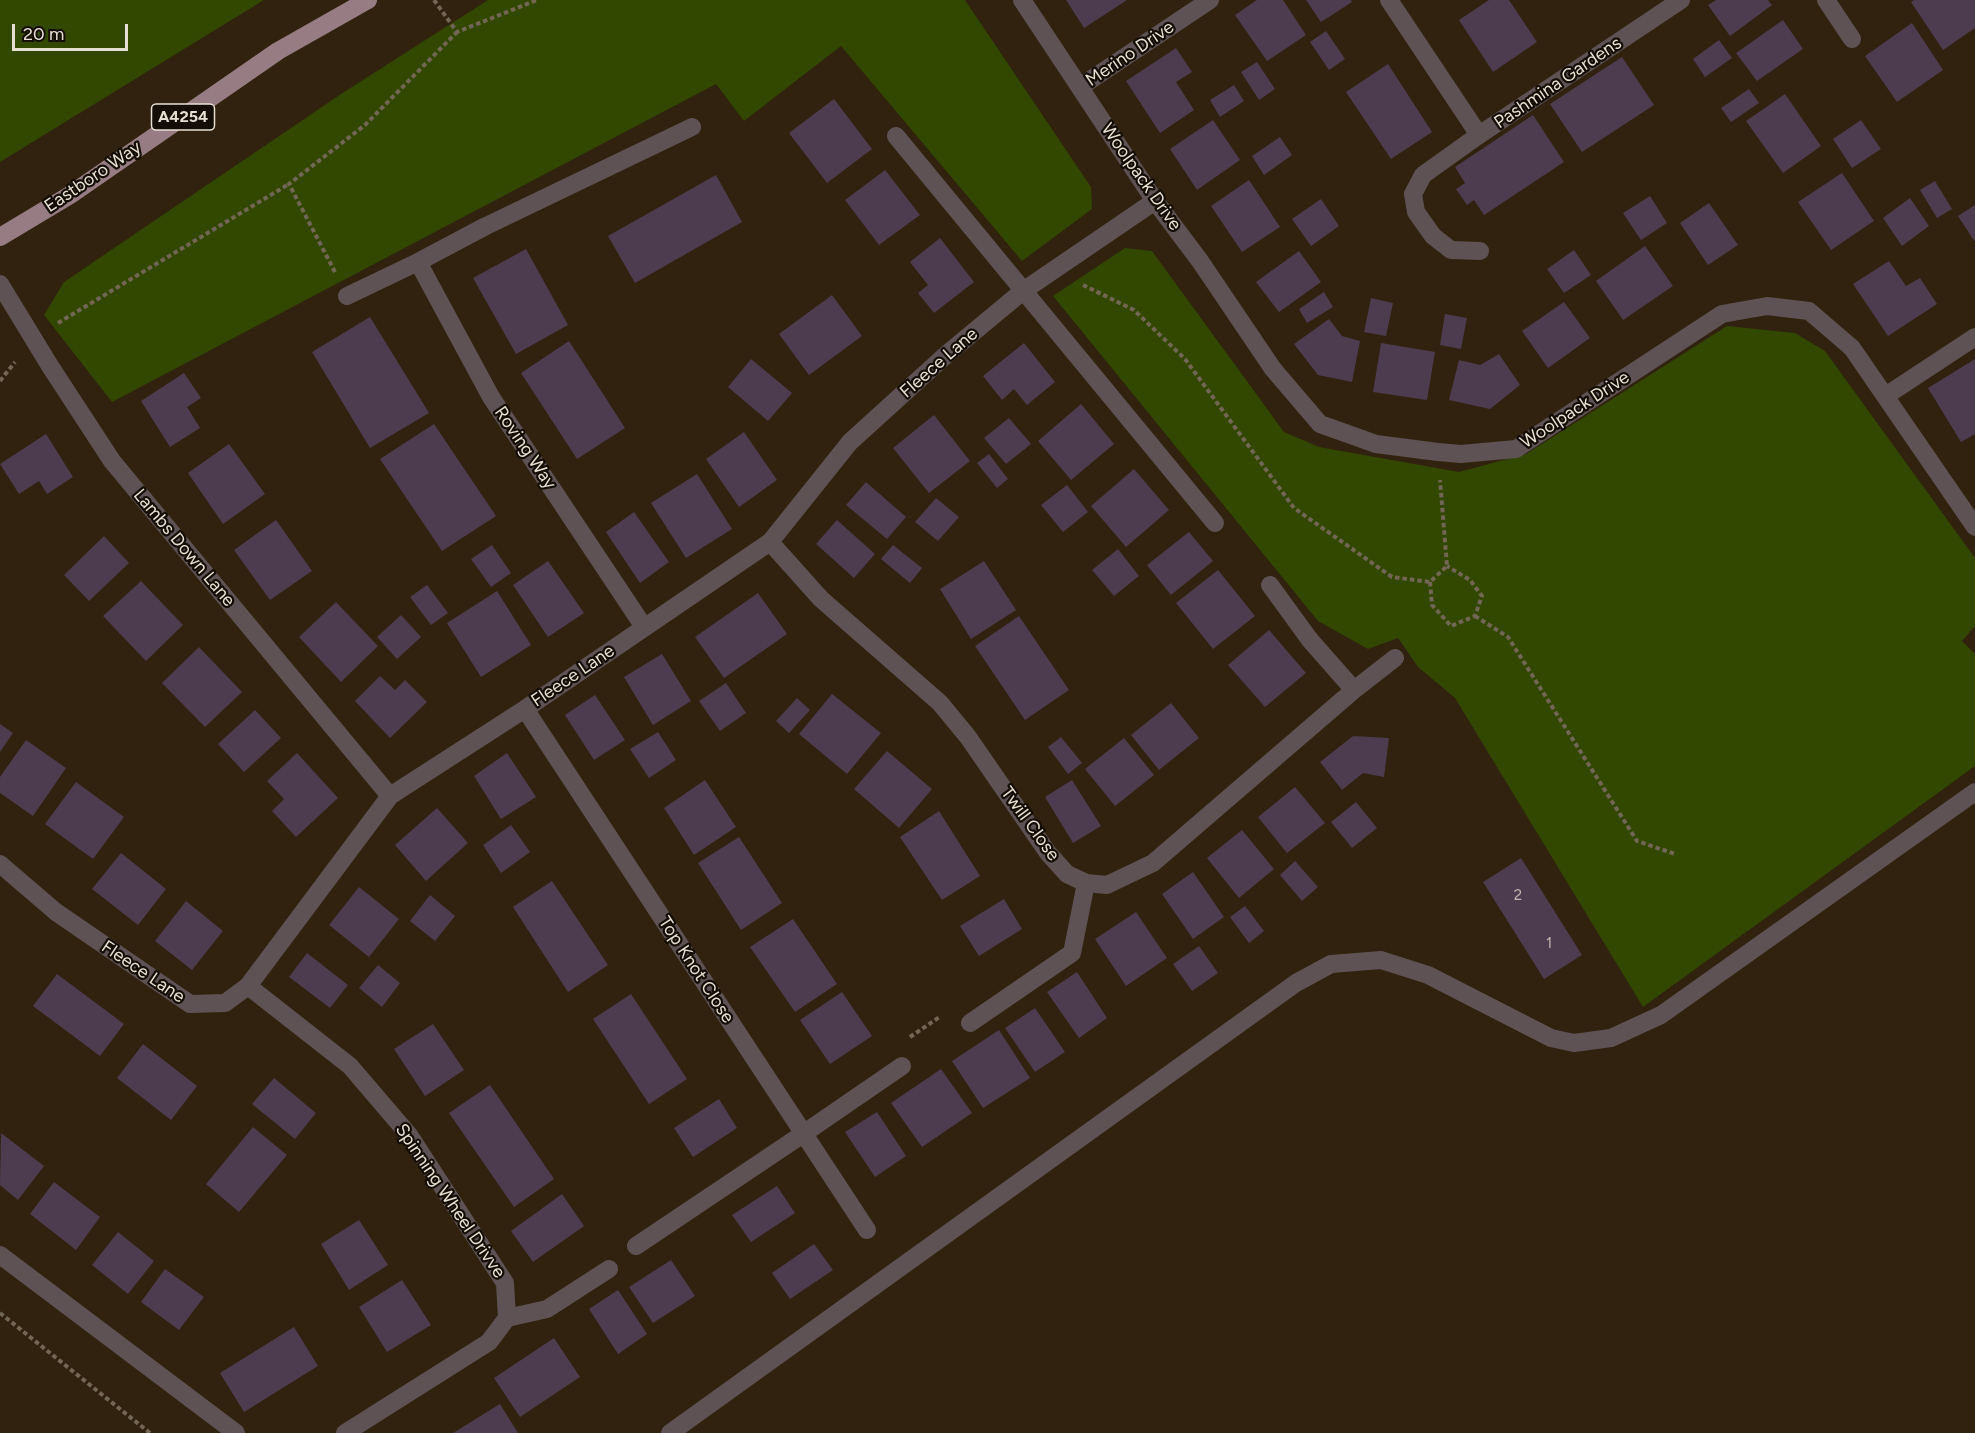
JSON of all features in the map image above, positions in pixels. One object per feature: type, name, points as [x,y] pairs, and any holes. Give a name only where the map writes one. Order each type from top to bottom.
[{"type":"main road","name":"Eastboro Way","points":[[0,237],[70,195],[278,51],[368,0]]},
{"type":"street","name":"Woolpack Drive","points":[[1022,0],[1155,201],[1200,261],[1273,369],[1320,424],[1376,444],[1438,452],[1461,454],[1516,448],[1722,314],[1767,306],[1809,310],[1852,348],[1887,395],[1975,527]]},
{"type":"street","name":"Merino Drive","points":[[1080,87],[1210,0]]},
{"type":"street","name":"Pashmina Gardens","points":[[1389,0],[1479,135],[1681,0]]},
{"type":"street","points":[[1826,0],[1852,39]]},
{"type":"street","points":[[347,296],[418,262],[484,226],[692,127]]},
{"type":"street","points":[[1479,135],[1423,175],[1413,194],[1416,212],[1433,236],[1451,250],[1480,251]]},
{"type":"street","points":[[896,136],[1215,523]]},
{"type":"street","name":"Fleece Lane","points":[[0,864],[56,912],[190,1004],[225,1003],[248,986],[390,796],[525,709],[770,542],[850,442],[947,354],[1023,291],[1155,201]]},
{"type":"street","name":"Roving Way","points":[[418,262],[491,398],[644,627]]},
{"type":"street","name":"Lambs Down Lane","points":[[0,284],[112,461],[390,796]]},
{"type":"street","points":[[1887,395],[1975,337]]},
{"type":"street","name":"Twill Close","points":[[770,542],[821,598],[940,703],[968,737],[1048,853],[1067,874],[1086,883]]},
{"type":"street","points":[[1270,585],[1310,640],[1354,690]]},
{"type":"street","points":[[970,1023],[1072,953],[1086,883],[1107,885],[1153,863],[1354,690],[1395,658]]},
{"type":"street","name":"Top Knot Close","points":[[525,709],[867,1230]]},
{"type":"street","points":[[670,1433],[1296,983],[1331,964],[1381,960],[1428,975],[1551,1038],[1574,1043],[1611,1038],[1661,1015],[1975,792]]},
{"type":"street","name":"Spinning Wheel Drivve","points":[[248,986],[350,1066],[409,1135],[505,1283],[507,1318]]},
{"type":"street","points":[[636,1246],[902,1066]]},
{"type":"street","points":[[0,1255],[236,1433]]},
{"type":"street","points":[[345,1433],[489,1342],[507,1318],[547,1309],[609,1269]]},
{"type":"path","points":[[434,0],[457,32]]},
{"type":"path","points":[[0,381],[33,339],[289,184],[365,125],[457,32],[537,0]]},
{"type":"path","points":[[289,184],[347,296]]},
{"type":"path","points":[[1053,270],[1134,310],[1185,359],[1294,508],[1392,577],[1430,582]]},
{"type":"path","points":[[1438,452],[1447,566]]},
{"type":"path","points":[[1430,582],[1447,566]]},
{"type":"path","points":[[1430,582],[1432,605],[1451,626],[1475,616],[1482,596],[1470,579],[1447,566]]},
{"type":"path","points":[[1475,616],[1508,637],[1636,841],[1675,854]]},
{"type":"path","points":[[0,1313],[150,1433]]},
{"type":"green space","points":[[0,0],[264,0],[0,162]]},
{"type":"green space","points":[[488,0],[965,0],[1091,187],[1092,209],[1022,261],[841,46],[744,121],[716,84],[112,402],[44,315],[64,282],[341,94]]},
{"type":"green space","points":[[1125,248],[1152,251],[1284,432],[1319,447],[1459,472],[1526,454],[1727,326],[1795,333],[1825,351],[1975,558],[1975,626],[1962,641],[1975,654],[1975,766],[1643,1007],[1455,698],[1418,667],[1398,638],[1368,649],[1318,621],[1053,296]]},
{"type":"building","points":[[1066,0],[1127,0],[1084,28]]},
{"type":"building","points":[[1257,0],[1283,0],[1306,35],[1267,61],[1235,15]]},
{"type":"building","points":[[1306,0],[1351,0],[1352,2],[1321,22]]},
{"type":"building","points":[[1489,0],[1509,0],[1537,42],[1493,72],[1459,20]]},
{"type":"building","points":[[1716,0],[1768,0],[1772,5],[1730,36],[1708,5]]},
{"type":"building","points":[[1914,0],[1975,0],[1975,28],[1943,50],[1911,2]]},
{"type":"building","points":[[1783,20],[1803,49],[1757,81],[1736,53]]},
{"type":"building","points":[[1912,23],[1943,70],[1897,102],[1865,56]]},
{"type":"building","points":[[1326,31],[1345,59],[1329,70],[1310,42]]},
{"type":"building","points":[[1719,40],[1732,58],[1705,77],[1693,59]]},
{"type":"building","points":[[1176,48],[1192,72],[1176,82],[1194,110],[1160,133],[1126,81]]},
{"type":"building","points":[[1622,57],[1654,105],[1582,152],[1550,104]]},
{"type":"building","points":[[1257,62],[1275,89],[1259,100],[1241,72]]},
{"type":"building","points":[[1388,64],[1432,132],[1391,159],[1346,92]]},
{"type":"building","points":[[1234,85],[1244,101],[1220,117],[1210,100]]},
{"type":"building","points":[[1749,89],[1759,103],[1731,122],[1721,108]]},
{"type":"building","points":[[1785,94],[1821,146],[1783,173],[1746,121]]},
{"type":"building","points":[[834,99],[872,149],[827,183],[789,133]]},
{"type":"building","points":[[1533,115],[1564,162],[1484,215],[1474,200],[1467,205],[1456,189],[1465,183],[1455,167]]},
{"type":"building","points":[[1213,120],[1240,160],[1197,190],[1170,149]]},
{"type":"building","points":[[1861,120],[1881,149],[1852,168],[1833,139]]},
{"type":"building","points":[[1280,137],[1292,155],[1264,175],[1252,156]]},
{"type":"building","points":[[885,170],[920,215],[879,245],[845,200]]},
{"type":"building","points":[[1842,173],[1874,221],[1831,250],[1798,202]]},
{"type":"building","points":[[716,175],[742,222],[635,283],[608,236]]},
{"type":"building","points":[[1249,180],[1280,227],[1242,252],[1211,206]]},
{"type":"building","points":[[1935,181],[1952,209],[1937,218],[1920,190]]},
{"type":"building","points":[[1650,196],[1667,223],[1641,240],[1623,213]]},
{"type":"building","points":[[1910,198],[1929,226],[1902,246],[1883,218]]},
{"type":"building","points":[[1321,199],[1339,226],[1311,246],[1292,219]]},
{"type":"building","points":[[1709,203],[1738,245],[1708,265],[1680,223]]},
{"type":"building","points":[[1975,205],[1975,242],[1958,216]]},
{"type":"building","points":[[940,238],[974,282],[934,313],[918,293],[928,285],[910,262]]},
{"type":"building","points":[[1645,246],[1673,286],[1623,320],[1596,281]]},
{"type":"building","points":[[526,249],[568,325],[516,354],[473,278]]},
{"type":"building","points":[[1574,250],[1591,275],[1564,293],[1547,269]]},
{"type":"building","points":[[1299,251],[1321,282],[1279,312],[1256,282]]},
{"type":"building","points":[[1889,261],[1906,286],[1920,278],[1937,304],[1888,336],[1853,284]]},
{"type":"building","points":[[1324,292],[1333,307],[1307,323],[1299,309]]},
{"type":"building","points":[[832,295],[862,336],[809,375],[779,334]]},
{"type":"building","points":[[1371,298],[1393,303],[1386,336],[1364,332]]},
{"type":"building","points":[[1564,302],[1590,338],[1548,368],[1522,331]]},
{"type":"building","points":[[1445,314],[1467,318],[1461,349],[1440,345]]},
{"type":"building","points":[[370,317],[429,413],[370,448],[312,352]]},
{"type":"building","points":[[1329,319],[1342,336],[1360,341],[1352,382],[1318,375],[1294,344]]},
{"type":"building","points":[[569,341],[625,428],[577,459],[521,373]]},
{"type":"building","points":[[1024,343],[1055,382],[1027,405],[1014,389],[1002,400],[983,376]]},
{"type":"building","points":[[1381,343],[1435,352],[1427,400],[1373,392]]},
{"type":"building","points":[[1499,354],[1520,385],[1490,409],[1449,400],[1459,360],[1480,365]]},
{"type":"building","points":[[751,359],[792,393],[768,421],[728,387]]},
{"type":"building","points":[[1975,359],[1975,434],[1961,442],[1928,388]]},
{"type":"building","points":[[184,373],[201,398],[187,407],[200,428],[170,447],[141,401]]},
{"type":"building","points":[[1081,404],[1114,444],[1071,480],[1038,441]]},
{"type":"building","points":[[934,415],[970,461],[929,493],[893,448]]},
{"type":"building","points":[[1009,418],[1031,444],[1006,464],[984,438]]},
{"type":"building","points":[[434,424],[496,516],[442,551],[380,459]]},
{"type":"building","points":[[744,432],[777,480],[739,507],[706,459]]},
{"type":"building","points":[[46,434],[73,477],[47,494],[39,481],[19,494],[0,464]]},
{"type":"building","points":[[229,444],[265,494],[223,524],[188,473]]},
{"type":"building","points":[[989,454],[1008,479],[997,488],[977,463]]},
{"type":"building","points":[[1134,469],[1169,510],[1126,547],[1091,506]]},
{"type":"building","points":[[697,474],[732,529],[686,558],[651,503]]},
{"type":"building","points":[[866,482],[906,517],[887,539],[846,505]]},
{"type":"building","points":[[1067,485],[1088,512],[1063,532],[1041,505]]},
{"type":"building","points":[[936,498],[959,517],[938,541],[915,522]]},
{"type":"building","points":[[634,512],[669,562],[640,583],[606,532]]},
{"type":"building","points":[[276,520],[312,571],[270,600],[234,550]]},
{"type":"building","points":[[837,520],[875,554],[854,578],[816,544]]},
{"type":"building","points":[[1189,532],[1213,561],[1171,595],[1147,565]]},
{"type":"building","points":[[104,536],[129,563],[89,601],[64,575]]},
{"type":"building","points":[[492,545],[511,573],[491,587],[471,559]]},
{"type":"building","points":[[893,545],[922,568],[910,583],[881,559]]},
{"type":"building","points":[[1118,549],[1139,576],[1114,596],[1092,570]]},
{"type":"building","points":[[548,561],[584,613],[548,637],[513,585]]},
{"type":"building","points":[[984,561],[1016,610],[971,639],[940,589]]},
{"type":"building","points":[[1218,570],[1255,616],[1213,649],[1176,603]]},
{"type":"building","points":[[141,581],[183,625],[146,661],[103,616]]},
{"type":"building","points":[[427,585],[448,613],[431,625],[410,597]]},
{"type":"building","points":[[497,591],[531,645],[481,677],[447,623]]},
{"type":"building","points":[[758,593],[787,634],[724,678],[695,637]]},
{"type":"building","points":[[336,602],[378,646],[341,682],[299,637]]},
{"type":"building","points":[[401,615],[421,637],[397,659],[377,637]]},
{"type":"building","points":[[1019,616],[1069,690],[1025,720],[975,646]]},
{"type":"building","points":[[1269,630],[1306,673],[1265,707],[1228,665]]},
{"type":"building","points":[[199,647],[242,692],[205,727],[162,683]]},
{"type":"building","points":[[662,654],[691,701],[653,725],[624,677]]},
{"type":"building","points":[[380,676],[395,690],[405,680],[427,702],[390,738],[355,701]]},
{"type":"building","points":[[726,683],[746,713],[720,731],[699,701]]},
{"type":"building","points":[[832,694],[881,733],[847,774],[799,734]]},
{"type":"building","points":[[595,695],[625,740],[594,760],[565,715]]},
{"type":"building","points":[[797,698],[810,710],[789,733],[776,721]]},
{"type":"building","points":[[1171,703],[1199,738],[1159,770],[1131,735]]},
{"type":"building","points":[[255,710],[281,738],[244,772],[218,744]]},
{"type":"building","points":[[0,724],[13,733],[0,752]]},
{"type":"building","points":[[658,732],[676,760],[649,778],[630,749]]},
{"type":"building","points":[[1353,736],[1389,738],[1384,777],[1363,773],[1342,790],[1320,762]]},
{"type":"building","points":[[1061,737],[1082,763],[1068,774],[1048,747]]},
{"type":"building","points":[[1124,738],[1154,775],[1115,806],[1085,769]]},
{"type":"building","points":[[26,740],[66,768],[33,816],[0,793],[0,777]]},
{"type":"building","points":[[887,751],[932,789],[899,828],[854,789]]},
{"type":"building","points":[[297,753],[338,798],[296,837],[272,811],[284,799],[267,781]]},
{"type":"building","points":[[507,753],[536,797],[501,819],[474,776]]},
{"type":"building","points":[[705,780],[736,827],[694,855],[664,808]]},
{"type":"building","points":[[1072,780],[1101,826],[1073,843],[1045,797]]},
{"type":"building","points":[[76,782],[124,817],[93,859],[45,824]]},
{"type":"building","points":[[1295,787],[1325,823],[1287,853],[1258,817]]},
{"type":"building","points":[[1356,802],[1377,828],[1352,848],[1331,822]]},
{"type":"building","points":[[437,808],[468,843],[426,881],[395,845]]},
{"type":"building","points":[[939,811],[980,876],[942,900],[900,837]]},
{"type":"building","points":[[511,825],[530,852],[501,873],[483,845]]},
{"type":"building","points":[[1242,830],[1274,869],[1239,898],[1207,858]]},
{"type":"building","points":[[739,837],[782,903],[741,930],[698,863]]},
{"type":"building","points":[[121,853],[166,889],[138,925],[92,889]]},
{"type":"building","points":[[1521,858],[1582,955],[1544,979],[1483,882]]},
{"type":"building","points":[[1295,861],[1318,887],[1302,901],[1280,875]]},
{"type":"building","points":[[1193,872],[1224,917],[1193,939],[1162,894]]},
{"type":"building","points":[[552,881],[608,965],[568,992],[513,907]]},
{"type":"building","points":[[359,887],[399,919],[369,957],[329,925]]},
{"type":"building","points":[[430,895],[455,916],[435,941],[410,921]]},
{"type":"building","points":[[1004,899],[1022,929],[979,956],[960,926]]},
{"type":"building","points":[[186,901],[223,931],[192,970],[155,941]]},
{"type":"building","points":[[1245,906],[1264,931],[1249,943],[1230,917]]},
{"type":"building","points":[[1136,912],[1167,958],[1126,986],[1095,939]]},
{"type":"building","points":[[793,919],[837,984],[795,1012],[750,947]]},
{"type":"building","points":[[1199,946],[1218,973],[1192,991],[1173,964]]},
{"type":"building","points":[[307,953],[348,985],[330,1008],[289,977]]},
{"type":"building","points":[[378,965],[400,983],[382,1007],[359,988]]},
{"type":"building","points":[[1077,972],[1107,1018],[1079,1038],[1047,992]]},
{"type":"building","points":[[57,974],[124,1024],[100,1056],[33,1006]]},
{"type":"building","points":[[842,992],[872,1036],[830,1064],[800,1020]]},
{"type":"building","points":[[631,994],[687,1079],[649,1104],[593,1019]]},
{"type":"building","points":[[1035,1008],[1065,1052],[1035,1072],[1005,1028]]},
{"type":"building","points":[[433,1024],[464,1070],[425,1096],[394,1049]]},
{"type":"building","points":[[999,1030],[1030,1078],[983,1108],[952,1061]]},
{"type":"building","points":[[143,1044],[197,1086],[171,1120],[117,1078]]},
{"type":"building","points":[[941,1069],[972,1113],[922,1147],[891,1103]]},
{"type":"building","points":[[274,1078],[316,1113],[295,1139],[252,1104]]},
{"type":"building","points":[[490,1085],[554,1179],[514,1207],[449,1113]]},
{"type":"building","points":[[719,1099],[737,1128],[693,1157],[674,1128]]},
{"type":"building","points":[[877,1112],[906,1156],[875,1177],[845,1132]]},
{"type":"building","points":[[253,1127],[287,1155],[239,1212],[206,1184]]},
{"type":"building","points":[[1,1133],[44,1166],[18,1200],[0,1185]]},
{"type":"building","points":[[54,1182],[100,1217],[76,1250],[30,1214]]},
{"type":"building","points":[[777,1186],[795,1213],[751,1242],[732,1215]]},
{"type":"building","points":[[562,1194],[584,1226],[533,1262],[511,1231]]},
{"type":"building","points":[[359,1220],[388,1265],[349,1290],[321,1244]]},
{"type":"building","points":[[118,1232],[154,1261],[128,1294],[92,1265]]},
{"type":"building","points":[[814,1244],[833,1270],[790,1299],[772,1273]]},
{"type":"building","points":[[671,1260],[695,1296],[653,1323],[629,1287]]},
{"type":"building","points":[[165,1269],[204,1297],[179,1330],[141,1302]]},
{"type":"building","points":[[402,1280],[431,1325],[387,1352],[359,1307]]},
{"type":"building","points":[[618,1290],[647,1334],[618,1354],[589,1309]]},
{"type":"building","points":[[294,1327],[318,1366],[244,1412],[220,1373]]},
{"type":"building","points":[[554,1338],[580,1377],[520,1417],[494,1378]]},
{"type":"building","points":[[500,1404],[518,1433],[453,1433]]}]
